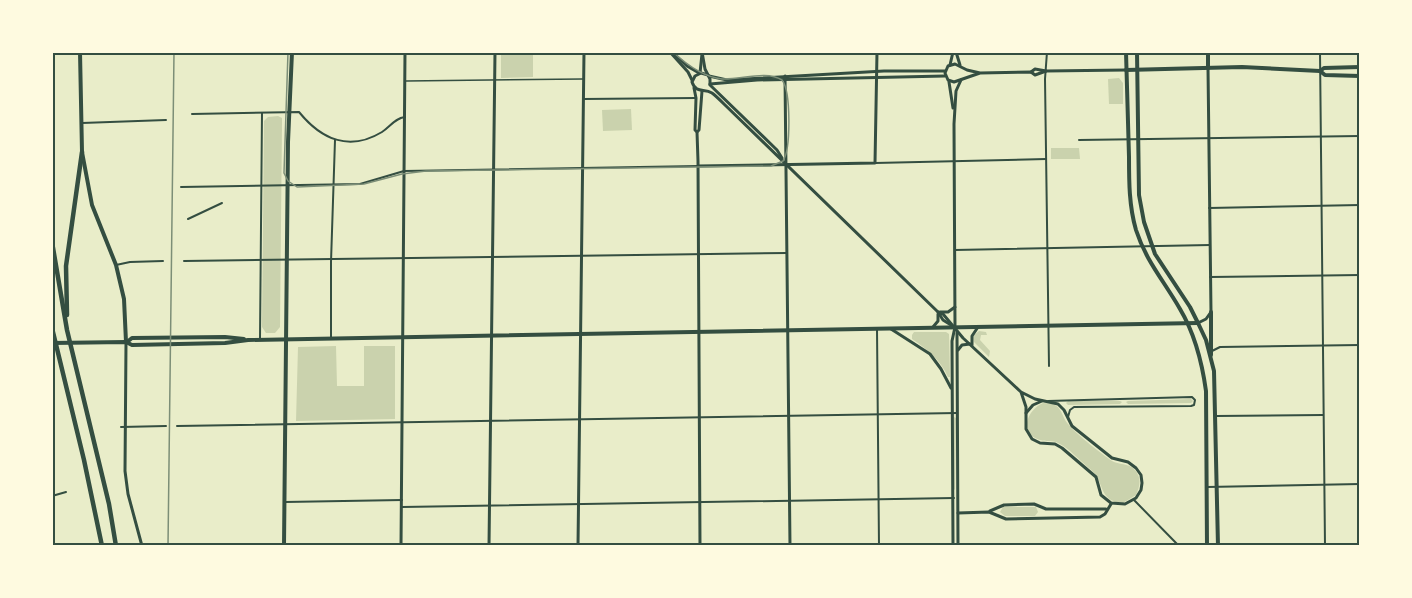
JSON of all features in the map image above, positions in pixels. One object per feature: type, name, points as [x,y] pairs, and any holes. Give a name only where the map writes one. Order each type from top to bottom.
[{"type":"highway","points":[[67,330],[65,273],[82,152]]},
{"type":"highway","points":[[52,242],[67,330],[109,504],[116,546]]},
{"type":"highway","points":[[52,328],[102,546]]},
{"type":"main road","points":[[80,52],[82,152],[92,205],[116,265],[124,299],[126,342]]},
{"type":"main road","points":[[284,546],[288,185],[292,52]]},
{"type":"main road","points":[[1126,52],[1131,206],[1142,246],[1156,274],[1179,307],[1197,346],[1203,368],[1206,416],[1207,546]]},
{"type":"main road","points":[[1137,52],[1140,204],[1144,222],[1160,262],[1190,307],[1211,354]]},
{"type":"main road","points":[[1208,52],[1208,68]]},
{"type":"main road","points":[[1126,70],[1262,67],[1320,71],[1325,75],[1359,76]]},
{"type":"main road","points":[[1320,71],[1324,68],[1359,67]]},
{"type":"main road","points":[[1211,312],[1211,354],[1216,416],[1218,546]]},
{"type":"main road","points":[[52,343],[126,342],[132,345],[225,343],[260,339],[956,329],[1198,322]]},
{"type":"main road","points":[[126,342],[132,338],[225,336],[248,340]]},
{"type":"main road","points":[[1206,416],[1216,416]]},
{"type":"street","points":[[401,546],[405,52]]},
{"type":"street","points":[[489,546],[495,52]]},
{"type":"street","points":[[578,546],[584,52]]},
{"type":"street","points":[[671,52],[699,73],[727,80],[945,73]]},
{"type":"street","points":[[671,52],[689,73],[696,98],[700,546]]},
{"type":"street","points":[[693,84],[694,77],[699,73],[702,52]]},
{"type":"street","points":[[702,52],[710,85],[777,150],[786,165]]},
{"type":"street","points":[[875,163],[877,52]]},
{"type":"street","points":[[945,73],[955,52]]},
{"type":"street","points":[[954,413],[957,396],[957,351],[954,124],[956,91],[961,79],[961,67],[955,52]]},
{"type":"street","points":[[1047,52],[1049,366]]},
{"type":"street","points":[[1320,52],[1325,546]]},
{"type":"street","points":[[950,65],[980,73]]},
{"type":"street","points":[[1198,322],[1206,319],[1211,312],[1208,68]]},
{"type":"street","points":[[949,81],[954,82],[980,73],[1031,72],[1040,75],[1046,71],[1126,70]]},
{"type":"street","points":[[697,132],[703,91],[710,85],[876,72],[945,73]]},
{"type":"street","points":[[945,73],[952,91],[954,124]]},
{"type":"street","points":[[784,78],[790,546]]},
{"type":"street","points":[[693,84],[713,94],[938,312],[943,320],[956,329],[1021,392],[1060,406],[1072,426],[1112,458],[1128,462],[1136,468],[1141,475],[1142,483],[1140,493],[1134,500],[1122,505],[1111,503],[1101,495],[1096,477],[1062,448],[1055,444],[1040,443],[1032,439],[1026,429],[1026,415],[1021,392]]},
{"type":"street","points":[[583,99],[696,98]]},
{"type":"street","points":[[192,114],[299,112],[318,131],[335,140],[348,142],[366,139],[382,132],[398,118],[405,117]]},
{"type":"street","points":[[260,339],[262,113]]},
{"type":"street","points":[[81,123],[166,120]]},
{"type":"street","points":[[1079,140],[1359,136]]},
{"type":"street","points":[[331,338],[335,140]]},
{"type":"street","points":[[181,187],[368,183],[404,171],[1046,159]]},
{"type":"street","points":[[188,219],[222,203]]},
{"type":"street","points":[[1209,208],[1359,205]]},
{"type":"street","points":[[955,250],[1210,245]]},
{"type":"street","points":[[184,261],[787,253]]},
{"type":"street","points":[[116,265],[130,262],[163,261]]},
{"type":"street","points":[[1210,277],[1359,275]]},
{"type":"street","points":[[938,312],[948,312],[955,307]]},
{"type":"street","points":[[932,328],[938,321],[938,312]]},
{"type":"street","points":[[971,345],[972,336],[978,327]]},
{"type":"street","points":[[876,329],[879,546]]},
{"type":"street","points":[[890,329],[930,354],[957,396]]},
{"type":"street","points":[[953,546],[955,498],[952,334],[956,329]]},
{"type":"street","points":[[1212,340],[1220,347]]},
{"type":"street","points":[[126,342],[123,427],[125,478],[142,546]]},
{"type":"street","points":[[957,351],[962,345],[971,345]]},
{"type":"street","points":[[1211,354],[1220,347],[1359,345]]},
{"type":"street","points":[[1026,415],[1034,405],[1046,401],[1192,397],[1195,401],[1191,406],[1074,407],[1069,412],[1068,420]]},
{"type":"street","points":[[1124,399],[1124,406]]},
{"type":"street","points":[[177,426],[954,413]]},
{"type":"street","points":[[1216,416],[1323,415]]},
{"type":"street","points":[[123,427],[166,426]]},
{"type":"street","points":[[1207,487],[1359,484]]},
{"type":"street","points":[[52,496],[66,492]]},
{"type":"street","points":[[402,507],[955,498]]},
{"type":"street","points":[[285,502],[402,500]]},
{"type":"street","points":[[1134,500],[1179,546]]},
{"type":"street","points":[[989,512],[1006,519],[1100,517],[1105,514],[1111,503]]},
{"type":"street","points":[[955,513],[989,512],[1004,505],[1034,504],[1046,509],[1106,509]]},
{"type":"street","points":[[955,513],[958,546]]},
{"type":"lane","points":[[405,81],[583,79]]},
{"type":"green space","points":[[501,53],[533,53],[533,77],[501,78]]},
{"type":"green space","points":[[1119,78],[1123,83],[1123,104],[1109,104],[1108,79]]},
{"type":"green space","points":[[631,109],[632,130],[603,131],[602,110]]},
{"type":"green space","points":[[268,117],[282,118],[280,327],[275,333],[266,333],[262,327],[264,121]]},
{"type":"green space","points":[[1051,148],[1079,148],[1080,159],[1051,159]]},
{"type":"green space","points":[[979,331],[986,332],[987,335],[981,335],[980,340],[990,351],[989,357],[974,342],[973,336]]},
{"type":"green space","points":[[914,332],[946,332],[949,334],[950,377],[933,355],[912,339]]},
{"type":"green space","points":[[336,346],[337,386],[364,386],[364,346],[395,346],[395,419],[296,421],[298,347]]},
{"type":"green space","points":[[1191,399],[1193,401],[1191,403],[1128,404],[1126,402],[1128,401]]},
{"type":"green space","points":[[1068,401],[1122,402],[1120,404],[1068,405],[1066,403]]},
{"type":"green space","points":[[1050,403],[1058,407],[1073,429],[1108,458],[1134,469],[1140,482],[1136,495],[1123,503],[1109,499],[1095,474],[1070,451],[1056,442],[1042,441],[1033,437],[1027,427],[1027,422],[1037,406]]},
{"type":"green space","points":[[954,417],[956,418],[955,490],[954,489]]},
{"type":"green space","points":[[1003,507],[1036,507],[1038,512],[1035,516],[1005,516],[1000,512]]},
{"type":"tram line","points":[[288,52],[284,173],[288,181],[297,187],[364,184],[402,174],[426,171],[771,166],[783,161],[786,155],[789,120],[787,96],[782,80],[769,76],[715,78],[696,70],[673,52]]},
{"type":"railway","points":[[168,546],[174,52]]}]
